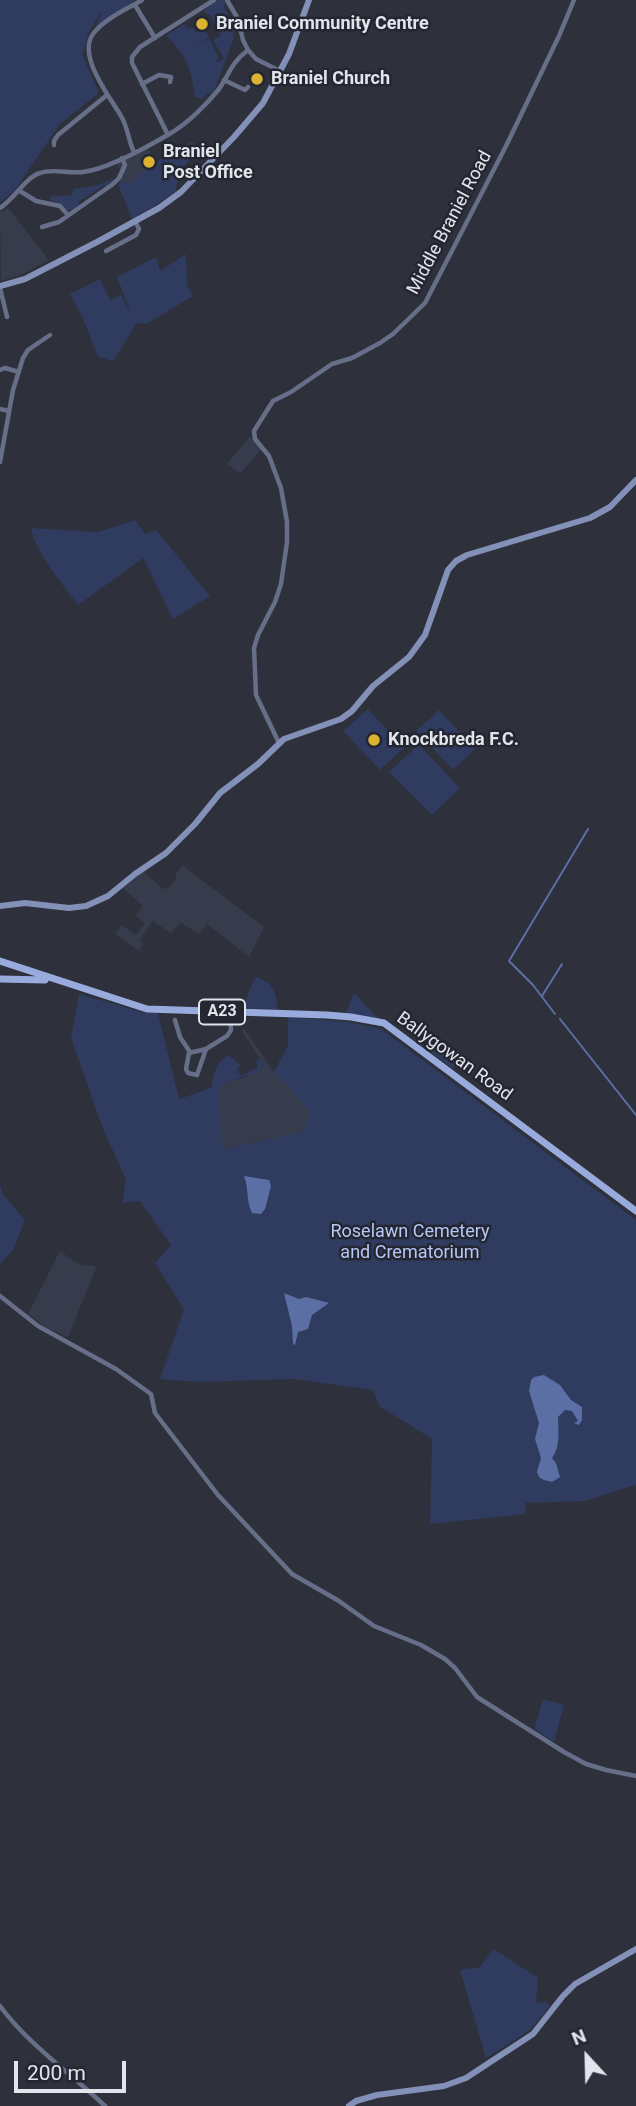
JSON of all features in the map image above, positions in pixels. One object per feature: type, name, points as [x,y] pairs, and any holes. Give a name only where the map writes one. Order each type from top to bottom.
[{"type":"main road","name":"Ballygowan Road","points":[[0,961],[147,1009],[327,1015],[384,1023],[636,1211]]},
{"type":"main road","name":"Ballygowan Road","points":[[0,979],[59,982]]},
{"type":"street","points":[[134,152],[124,122],[89,58],[88,44],[101,26],[142,0]]},
{"type":"street","points":[[168,135],[132,63],[132,57],[136,50],[214,0]]},
{"type":"street","points":[[227,0],[238,19],[248,50],[256,59],[281,71]]},
{"type":"street","points":[[7,317],[0,287],[37,273],[135,221],[167,203],[186,187],[253,115],[270,91],[289,54],[309,0]]},
{"type":"street","name":"Middle Braniel Road","points":[[279,743],[256,695],[254,648],[281,584],[287,542],[286,510],[274,467],[253,435],[254,431],[273,401],[317,373],[380,343],[399,329],[425,303],[506,146],[574,0]]},
{"type":"street","points":[[135,5],[155,38]]},
{"type":"street","points":[[0,208],[38,173],[92,171],[168,135],[213,96],[234,61],[248,50]]},
{"type":"street","points":[[142,83],[159,75],[170,80],[175,72]]},
{"type":"street","points":[[224,80],[245,90],[248,87]]},
{"type":"street","points":[[54,145],[58,135],[107,95]]},
{"type":"street","points":[[42,228],[55,224],[116,182],[125,167],[122,158]]},
{"type":"street","points":[[20,191],[36,201],[60,206],[68,215]]},
{"type":"street","points":[[106,251],[136,234],[139,229],[135,221]]},
{"type":"street","points":[[0,462],[9,411],[25,354],[50,335]]},
{"type":"street","points":[[34,337],[38,343]]},
{"type":"street","points":[[0,370],[5,368],[19,372]]},
{"type":"street","points":[[0,409],[9,411]]},
{"type":"street","points":[[0,905],[69,908],[86,906],[100,900],[166,853],[196,824],[220,793],[258,764],[279,743],[289,736],[341,719],[373,686],[409,657],[425,635],[445,576],[456,561],[467,555],[590,518],[610,507],[636,480]]},
{"type":"street","points":[[190,1052],[206,1049],[227,1036],[231,1030],[230,1012]]},
{"type":"street","points":[[175,1020],[180,1037],[190,1052],[186,1069],[188,1073],[197,1075],[206,1049]]},
{"type":"street","points":[[0,1296],[38,1326],[116,1369],[151,1394],[155,1413],[201,1474],[292,1574],[339,1601],[374,1626],[445,1658],[477,1697],[564,1752],[606,1770],[636,1776]]},
{"type":"street","points":[[349,2106],[377,2095],[444,2086],[466,2078],[533,2034],[575,1984],[636,1949]]},
{"type":"street","points":[[0,2006],[19,2031],[105,2106]]},
{"type":"shaded area","points":[[148,149],[157,164],[130,183],[120,182],[121,171],[117,164]]},
{"type":"shaded area","points":[[8,208],[49,260],[25,273],[1,281],[0,212]]},
{"type":"shaded area","points":[[250,436],[261,449],[240,474],[227,464]]},
{"type":"shaded area","points":[[182,865],[264,927],[249,957],[207,924],[199,934],[181,923],[170,933],[153,921],[140,939],[143,944],[139,951],[115,934],[122,925],[135,935],[145,924],[136,915],[143,906],[123,888],[143,871],[162,888],[168,889]]},
{"type":"shaded area","points":[[245,1030],[274,1072],[312,1112],[302,1132],[224,1149],[219,1123],[219,1086],[263,1068],[242,1031]]},
{"type":"shaded area","points":[[244,1176],[269,1180],[271,1186],[261,1214],[252,1213]]},
{"type":"shaded area","points":[[60,1251],[79,1265],[97,1266],[68,1337],[47,1328],[28,1314]]},
{"type":"shaded area","points":[[284,1293],[299,1299],[306,1297],[329,1303],[312,1315],[308,1329],[298,1332],[295,1345],[293,1344],[292,1326]]},
{"type":"shaded area","points":[[544,1375],[560,1385],[571,1400],[582,1407],[582,1420],[579,1425],[574,1423],[578,1421],[572,1411],[565,1410],[558,1417],[558,1443],[552,1458],[560,1477],[552,1482],[539,1477],[537,1472],[541,1458],[535,1439],[539,1423],[529,1391],[531,1380]]},
{"type":"green space","points":[[0,0],[135,0],[95,28],[103,9],[89,32],[82,55],[99,93],[60,124],[15,190],[0,202]]},
{"type":"green space","points":[[217,0],[225,2],[224,7],[231,20],[216,28],[211,16],[204,10]]},
{"type":"green space","points":[[185,24],[188,29],[193,27],[195,32],[206,31],[209,37],[189,48],[209,38],[219,58],[217,62],[224,59],[213,40],[221,35],[221,28],[235,25],[233,41],[215,88],[202,99],[195,97],[187,63],[166,35]]},
{"type":"green space","points":[[193,141],[198,150],[180,171],[175,192],[132,219],[118,184],[137,179],[137,175],[156,165],[156,162]]},
{"type":"green space","points":[[117,178],[78,202],[79,206],[70,211],[49,199],[53,196],[72,195],[73,189],[94,186]]},
{"type":"green space","points":[[186,254],[187,285],[193,296],[146,324],[137,323],[113,361],[98,357],[70,294],[100,279],[110,300],[121,295],[131,313],[117,277],[156,257],[160,271]]},
{"type":"green space","points":[[135,520],[145,534],[156,530],[210,596],[173,619],[143,558],[78,605],[43,557],[31,528],[98,532]]},
{"type":"green space","name":"Knockbreda F.C.","points":[[368,709],[404,748],[380,770],[343,731]]},
{"type":"green space","points":[[439,710],[475,749],[453,770],[416,731]]},
{"type":"green space","points":[[417,746],[460,788],[432,815],[389,772]]},
{"type":"green space","points":[[257,977],[274,989],[278,1010],[243,1008]]},
{"type":"green space","points":[[354,993],[379,1019],[346,1013]]},
{"type":"green space","name":"Roselawn Cemetery and Crematorium","points":[[79,994],[142,1012],[158,1013],[179,1099],[211,1088],[218,1065],[229,1055],[241,1066],[237,1068],[241,1076],[258,1067],[256,1062],[259,1058],[263,1064],[261,1070],[219,1086],[224,1149],[302,1132],[311,1112],[274,1072],[288,1045],[288,1017],[349,1022],[381,1029],[636,1220],[636,1485],[584,1501],[525,1503],[526,1514],[430,1524],[432,1439],[379,1406],[373,1390],[295,1379],[199,1382],[160,1379],[184,1309],[155,1263],[171,1245],[140,1201],[122,1203],[126,1180],[102,1126],[71,1038]]},
{"type":"green space","points":[[441,1040],[464,1059],[452,1068],[429,1051]]},
{"type":"green space","points":[[0,1185],[3,1194],[25,1220],[13,1250],[0,1264]]},
{"type":"green space","points":[[543,1699],[564,1705],[554,1742],[534,1729]]},
{"type":"green space","points":[[494,1949],[538,1978],[536,2001],[544,2001],[550,2006],[530,2030],[486,2058],[460,1970],[480,1967]]},
{"type":"waterway","points":[[555,1014],[533,985],[509,961],[588,829]]},
{"type":"waterway","points":[[542,996],[562,964]]},
{"type":"waterway","points":[[560,1019],[636,1115]]},
{"type":"place","name":"Braniel Community Centre","points":[[202,24]]},
{"type":"place","name":"Braniel Church","points":[[257,79]]},
{"type":"place","name":"Braniel Post Office","points":[[149,162]]},
{"type":"place","name":"Knockbreda F.C.","points":[[374,740]]}]
